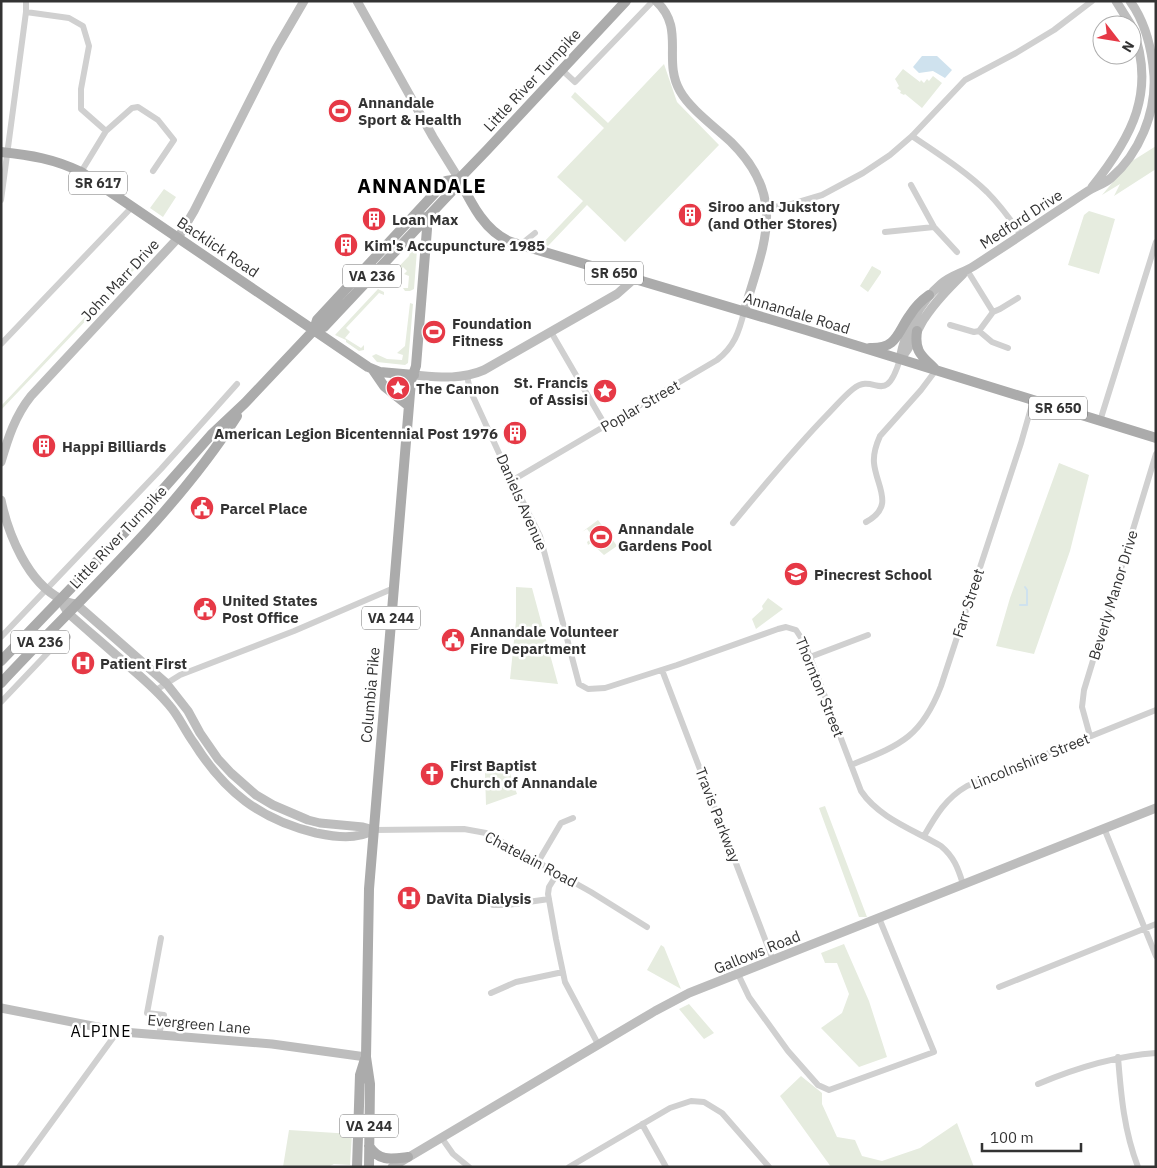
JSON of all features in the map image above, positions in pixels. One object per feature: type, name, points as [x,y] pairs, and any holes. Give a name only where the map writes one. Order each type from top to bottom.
[{"type":"main road","name":"Little River Turnpike","points":[[1,661],[166,488],[211,435],[314,330],[324,327],[453,190],[459,179],[626,1]]},
{"type":"main road","name":"Backlick Road","points":[[4,152],[46,158],[81,172],[373,370],[414,375]]},
{"type":"main road","name":"Little River Turnpike","points":[[314,330],[316,320],[446,181],[459,179]]},
{"type":"main road","name":"Annandale Road","points":[[459,179],[489,229],[502,239],[1156,438]]},
{"type":"main road","name":"Columbia Pike","points":[[369,1167],[370,1084],[366,1057],[370,889],[411,382],[416,366],[427,229],[426,217]]},
{"type":"main road","points":[[857,347],[883,347],[893,342],[917,305],[929,295]]},
{"type":"main road","points":[[917,331],[916,341],[919,352],[936,370]]},
{"type":"main road","points":[[373,370],[384,386],[409,406]]},
{"type":"main road","name":"Little River Turnpike","points":[[1,683],[173,501],[215,448],[245,402]]},
{"type":"main road","points":[[142,535],[143,522],[166,488]]},
{"type":"main road","name":"Columbia Pike","points":[[357,1167],[360,1075],[366,1057]]},
{"type":"main road","points":[[369,1146],[373,1152],[383,1159],[391,1160],[408,1157]]},
{"type":"street","points":[[1,200],[4,152],[26,12],[26,1]]},
{"type":"street","points":[[357,1],[433,137],[459,179]]},
{"type":"street","points":[[562,70],[575,82],[655,1],[664,10],[674,38],[672,67],[680,90],[690,104],[743,154],[760,184],[767,207],[768,219],[765,239],[744,312]]},
{"type":"street","points":[[767,207],[785,206],[822,195],[863,173],[890,155],[912,136],[964,80],[1016,53],[1054,30],[1092,1]]},
{"type":"street","name":"Medford Drive","points":[[1116,1],[1124,15]]},
{"type":"street","name":"Medford Drive","points":[[900,359],[910,326],[929,295],[948,278],[967,270],[1111,178],[1127,160],[1146,124],[1154,84],[1152,53],[1140,18],[1130,1]]},
{"type":"street","name":"John Marr Drive","points":[[1,462],[10,433],[30,396],[178,238],[194,211],[286,31],[304,2]]},
{"type":"street","points":[[26,12],[69,18],[83,26],[89,46],[81,89],[81,109],[106,131]]},
{"type":"street","name":"Medford Drive","points":[[1090,190],[1123,145],[1135,121],[1140,98],[1142,65]]},
{"type":"street","points":[[1140,98],[1152,99]]},
{"type":"street","points":[[81,172],[106,131],[132,108],[138,107],[158,120],[174,140],[153,170]]},
{"type":"street","points":[[912,136],[956,165],[989,194],[1021,235]]},
{"type":"street","points":[[911,186],[934,227],[957,252]]},
{"type":"street","points":[[1,344],[132,207]]},
{"type":"street","points":[[886,232],[934,227]]},
{"type":"street","points":[[520,245],[535,233],[536,250]]},
{"type":"street","points":[[1100,421],[1156,242]]},
{"type":"street","points":[[967,270],[993,312]]},
{"type":"street","name":"Medford Drive","points":[[900,359],[907,352],[917,331],[942,295],[967,270]]},
{"type":"street","points":[[414,375],[467,376],[484,370],[617,294],[634,279]]},
{"type":"street","points":[[950,325],[974,332],[980,331],[993,312],[1018,298]]},
{"type":"street","name":"Poplar Street","points":[[513,480],[688,378],[725,354],[736,339],[744,312]]},
{"type":"street","points":[[980,331],[992,342],[1008,348]]},
{"type":"street","points":[[551,332],[605,425]]},
{"type":"street","points":[[733,524],[801,442],[854,388],[868,384],[887,385],[895,375],[900,359]]},
{"type":"street","points":[[866,522],[877,514],[882,502],[881,486],[875,471],[874,461],[876,445],[880,436],[921,390],[936,370]]},
{"type":"street","name":"Daniels Avenue","points":[[467,376],[470,390],[540,536],[574,668],[579,684],[583,688]]},
{"type":"street","points":[[1,637],[164,466],[237,384]]},
{"type":"street","name":"Farr Street","points":[[851,764],[889,749],[907,738],[924,720],[932,708],[1021,444],[1033,400]]},
{"type":"street","name":"Beverly Manor Drive","points":[[1090,736],[1082,707],[1084,690],[1156,454]]},
{"type":"street","points":[[1,500],[4,515],[18,552],[33,575],[60,599],[76,604],[166,683],[188,711],[218,759],[231,773],[256,795],[273,805],[308,820],[374,830]]},
{"type":"street","points":[[156,690],[180,675],[294,631],[394,588]]},
{"type":"street","points":[[60,599],[68,613],[156,690],[174,712],[211,769],[246,803],[275,819],[325,835],[340,837],[363,836],[374,830]]},
{"type":"street","name":"Thornton Street","points":[[583,688],[605,688],[778,629],[791,628],[799,633],[810,657],[861,791],[873,806],[948,852],[957,865],[964,884]]},
{"type":"street","points":[[810,657],[868,635]]},
{"type":"street","points":[[1,702],[60,640],[68,637]]},
{"type":"street","name":"Travis Parkway","points":[[662,670],[773,960]]},
{"type":"street","name":"Lincolnshire Street","points":[[924,836],[942,806],[962,788],[1156,710]]},
{"type":"street","name":"Gallows Road","points":[[392,1167],[672,1002],[1156,808]]},
{"type":"street","points":[[538,862],[561,823],[573,818]]},
{"type":"street","points":[[1104,828],[1156,956]]},
{"type":"street","name":"Chatelain Road","points":[[374,830],[464,829],[486,833],[591,892],[647,927]]},
{"type":"street","points":[[557,874],[549,887],[549,899],[563,972],[571,994],[598,1044]]},
{"type":"street","points":[[494,905],[549,899]]},
{"type":"street","points":[[738,974],[744,989],[788,1050],[818,1085],[829,1090],[934,1052],[879,918]]},
{"type":"street","points":[[999,987],[1156,924]]},
{"type":"street","points":[[160,1034],[164,1015],[147,1013],[161,938]]},
{"type":"street","points":[[491,993],[516,982],[563,972]]},
{"type":"street","name":"Evergreen Lane","points":[[1,1008],[118,1031],[272,1044],[366,1057]]},
{"type":"street","points":[[19,1167],[118,1031]]},
{"type":"street","points":[[1038,1084],[1074,1070],[1118,1057],[1156,1053]]},
{"type":"street","points":[[1118,1057],[1123,1116],[1138,1167]]},
{"type":"street","points":[[569,1167],[680,1103],[691,1101],[704,1102],[722,1113],[769,1167]]},
{"type":"street","points":[[642,1124],[666,1167]]},
{"type":"street","points":[[441,1137],[454,1154],[469,1167]]},
{"type":"shaded area","points":[[664,64],[677,102],[719,145],[625,242],[587,205],[548,246],[542,244],[583,201],[557,177],[604,128],[571,97],[575,92],[608,123]]},
{"type":"shaded area","points":[[903,69],[920,82],[921,80],[924,83],[927,79],[929,81],[933,76],[942,83],[922,108],[905,94],[900,93],[901,91],[897,88],[899,86],[895,79]]},
{"type":"shaded area","points":[[1156,146],[1156,169],[1114,196],[1120,184],[1102,195],[1129,163]]},
{"type":"shaded area","points":[[164,189],[176,197],[163,217],[150,208]]},
{"type":"shaded area","points":[[1089,211],[1115,219],[1099,274],[1068,265],[1084,215]]},
{"type":"shaded area","points":[[155,243],[151,252],[1,410],[1,406]]},
{"type":"shaded area","points":[[412,246],[417,250],[414,289],[405,291],[403,288],[408,288],[409,276],[404,274],[407,271],[403,267],[394,277],[396,280],[393,277],[389,282],[391,285],[386,280],[409,256]]},
{"type":"shaded area","points":[[872,266],[881,271],[881,273],[868,292],[860,286]]},
{"type":"shaded area","points":[[378,289],[384,292],[384,295],[379,293],[346,328],[350,332],[345,338],[361,348],[364,345],[364,350],[359,351],[346,342],[346,340],[335,335]]},
{"type":"shaded area","points":[[410,303],[413,304],[408,363],[405,365],[377,362],[372,356],[376,354],[387,359],[402,360],[403,355],[397,353],[405,346]]},
{"type":"shaded area","points":[[1059,463],[1089,475],[1070,551],[1034,654],[996,646],[1010,598]]},
{"type":"shaded area","name":"Annandale Gardens Pool","points":[[598,520],[604,528],[607,527],[608,533],[617,546],[604,555],[591,543],[588,545],[587,542],[593,537],[587,529],[582,532]]},
{"type":"shaded area","points":[[516,587],[532,588],[558,684],[510,679],[516,621]]},
{"type":"shaded area","points":[[768,598],[783,609],[756,629],[752,619],[763,609],[762,606]]},
{"type":"shaded area","points":[[509,770],[517,794],[486,805],[485,773]]},
{"type":"shaded area","points":[[825,806],[867,917],[859,917],[819,808]]},
{"type":"shaded area","points":[[844,944],[869,1001],[887,1057],[859,1067],[821,1028],[842,1013],[849,994],[837,963],[825,963],[821,953]]},
{"type":"shaded area","points":[[661,945],[664,947],[681,989],[647,970]]},
{"type":"shaded area","points":[[689,1004],[714,1033],[704,1039],[679,1009]]},
{"type":"shaded area","points":[[801,1076],[822,1093],[822,1104],[837,1137],[855,1140],[862,1156],[882,1161],[920,1148],[957,1123],[974,1167],[831,1167],[780,1096]]},
{"type":"shaded area","points":[[289,1130],[352,1134],[350,1165],[283,1167]]},
{"type":"water","points":[[922,56],[937,56],[952,70],[945,78],[933,71],[919,73],[913,67]]},
{"type":"waterway","points":[[1020,605],[1027,605],[1027,590],[1025,587]]},
{"type":"place","name":"Annandale Sport & Health","points":[[340,111]]},
{"type":"place","name":"Siroo and Jukstory (and Other Stores)","points":[[690,215]]},
{"type":"place","name":"Loan Max","points":[[374,219]]},
{"type":"place","name":"Kim's Accupuncture 1985","points":[[346,245]]},
{"type":"place","name":"Foundation Fitness","points":[[434,332]]},
{"type":"place","name":"The Cannon","points":[[398,388]]},
{"type":"place","name":"St. Francis of Assisi","points":[[605,391]]},
{"type":"place","name":"American Legion Bicentennial Post 1976","points":[[515,433]]},
{"type":"place","name":"Happi Billiards","points":[[44,446]]},
{"type":"place","name":"Parcel Place","points":[[202,508]]},
{"type":"place","name":"Annandale Gardens Pool","points":[[601,537]]},
{"type":"place","name":"Pinecrest School","points":[[796,574]]},
{"type":"place","name":"United States Post Office","points":[[205,609]]},
{"type":"place","name":"Annandale Volunteer Fire Department","points":[[453,640]]},
{"type":"place","name":"Patient First","points":[[83,663]]},
{"type":"place","name":"First Baptist Church of Annandale","points":[[432,774]]},
{"type":"place","name":"DaVita Dialysis","points":[[409,898]]},
{"type":"district","name":"ANNANDALE","points":[[422,185]]},
{"type":"district","name":"ALPINE","points":[[101,1031]]}]
